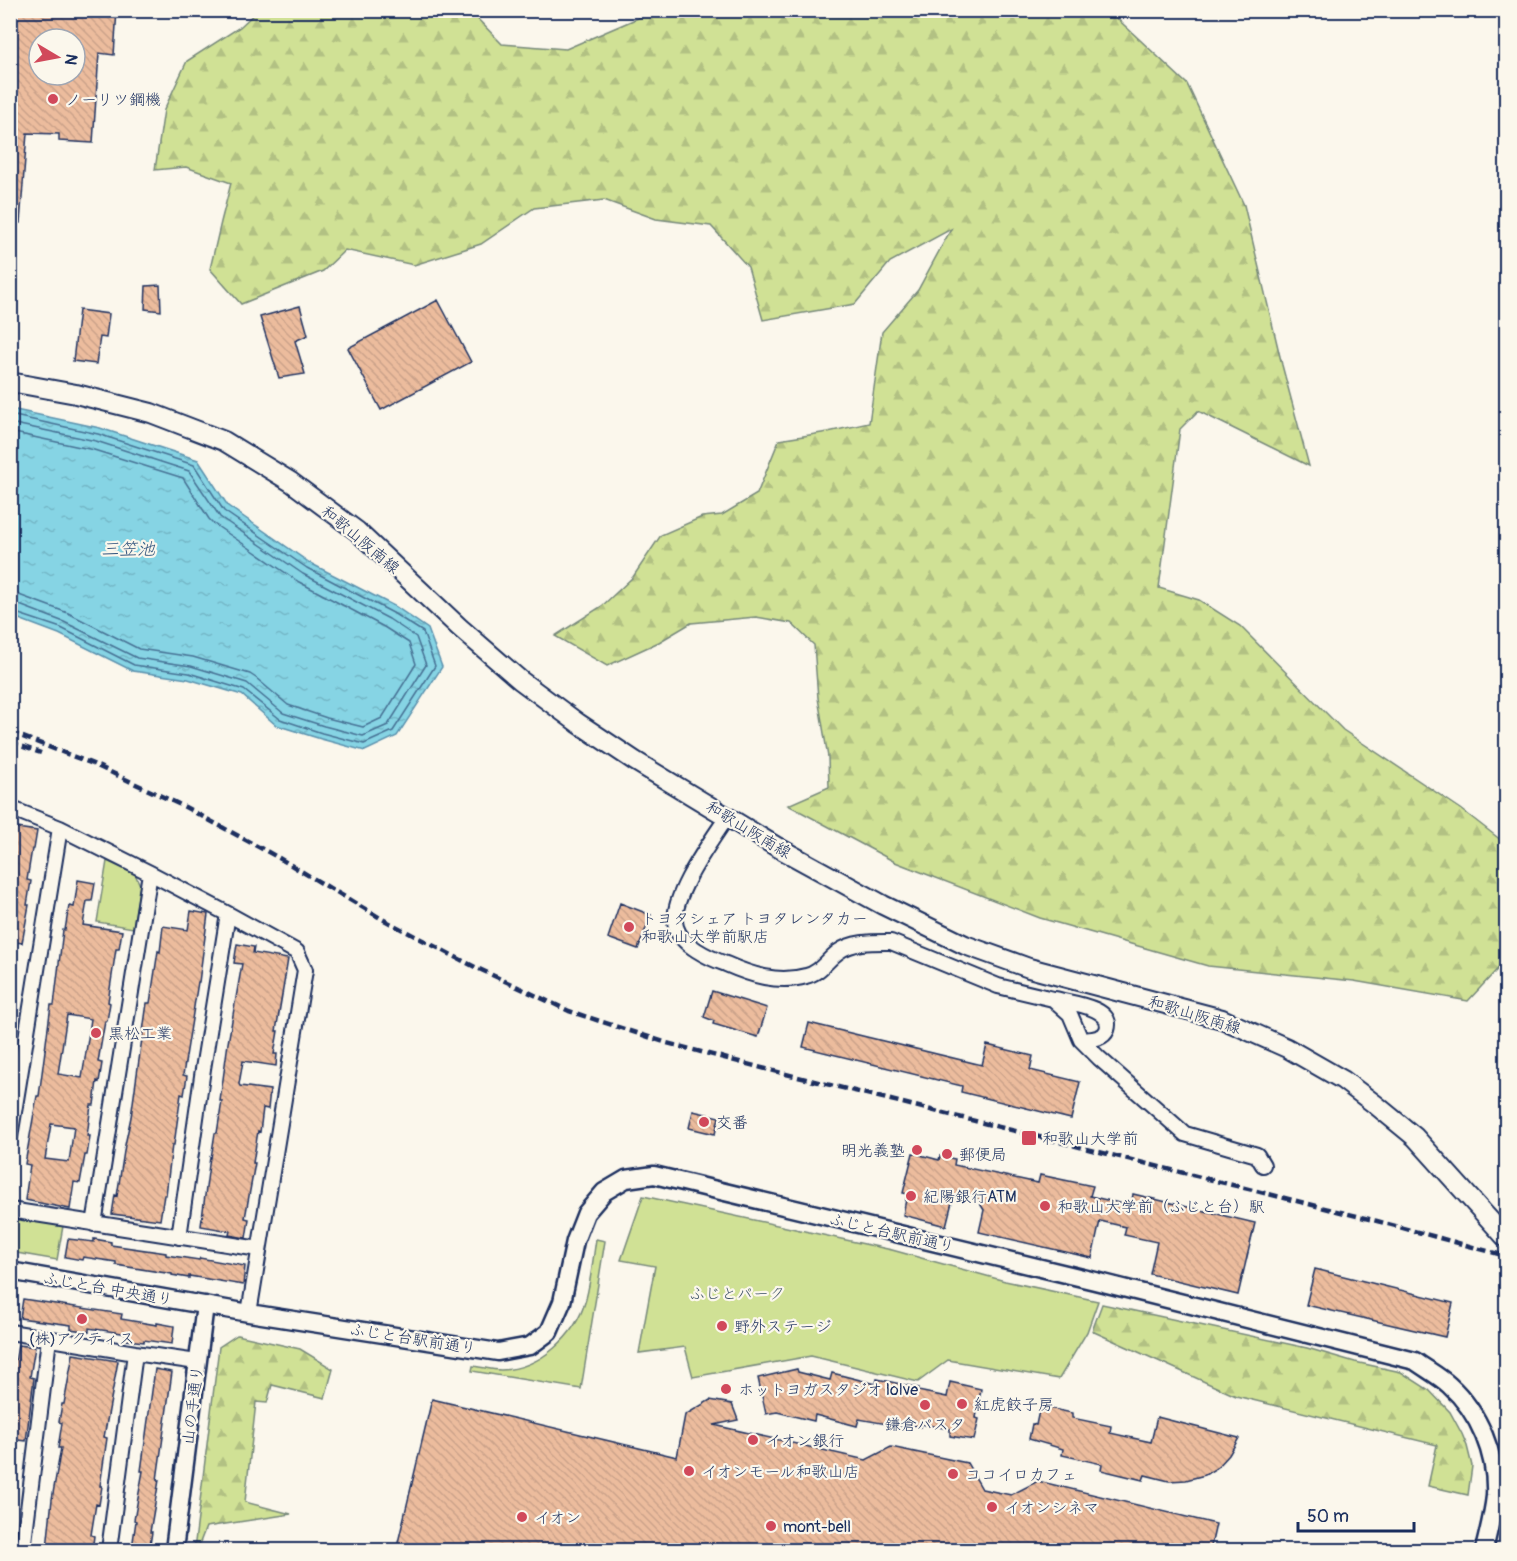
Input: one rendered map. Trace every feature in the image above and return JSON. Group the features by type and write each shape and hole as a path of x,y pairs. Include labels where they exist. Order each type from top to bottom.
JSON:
{"main road":[{"name":"和歌山阪南線","path":"10,382 76,394 151,413 224,441 291,482 357,531 459,627 520,680 578,723 727,817 884,905 965,945 1029,968 1222,1019 1287,1048 1343,1080 1415,1137 1503,1234"}],"street":[{"path":"10,808 60,828 228,914 297,952 306,970 249,1313 205,1305"},
{"path":"727,817 687,879 676,908 676,927 685,942 694,948 719,962 746,972 772,979 791,979 808,976 839,951 856,944 891,942 998,986 1095,1009 1106,1017 1108,1022 1104,1035 1081,1040"},
{"path":"10,1137 60,828"},
{"path":"94,1224 150,873"},
{"path":"179,1238 228,914"},
{"path":"1053,999 1070,1014 1081,1040 1185,1134 1257,1155 1263,1165"},
{"name":"ふじと台駅前通り","path":"249,1313 498,1352 531,1346 549,1332 562,1302 575,1241 586,1214 604,1192 626,1179 654,1175 1415,1361 1448,1384 1469,1407 1483,1432 1493,1466 1495,1493 1484,1551"},
{"path":"10,1210 259,1250"},
{"name":"ふじと台 中央通り","path":"10,1271 205,1305"},
{"name":"山の手通り","path":"174,1551 205,1305"},
{"path":"10,1332 197,1362"},
{"path":"23,1551 49,1339"},
{"path":"109,1551 135,1353"}],"green space":[{"path":"257,11 470,11 502,44 566,49 650,11 1109,11 1187,84 1244,205 1309,466 1198,411 1180,429 1159,588 1199,600 1240,626 1343,730 1461,809 1506,844 1505,961 1468,1001 1354,981 1208,966 1040,918 895,862 788,805 829,787 828,757 818,698 814,645 791,623 756,617 691,623 659,642 607,666 555,636 602,606 633,577 661,535 702,517 722,515 757,494 779,440 869,423 882,332 918,290 951,229 890,262 855,304 763,320 748,267 711,226 656,219 604,200 534,208 481,244 414,265 345,250 323,271 241,304 210,269 231,183 186,167 155,170 164,110 187,61 240,27"},
{"path":"107,861 135,874 140,885 133,928 97,922"},
{"name":"ふじとパーク","path":"643,1196 892,1250 1005,1281 1098,1301 1087,1332 1059,1379 948,1360 918,1382 811,1356 693,1377 685,1347 639,1353 655,1266 621,1260"},
{"path":"10,1217 63,1226 57,1260 11,1252"},
{"path":"596,1239 605,1241 581,1389 472,1371 473,1366 501,1370 529,1364 554,1348 565,1337 574,1326 586,1299"},
{"path":"1102,1304 1307,1348 1401,1372 1429,1390 1450,1412 1462,1434 1472,1466 1468,1495 1428,1486 1437,1445 1236,1396 1092,1331"},
{"path":"237,1335 300,1349 333,1369 325,1398 272,1385 267,1403 256,1402 245,1502 291,1514 206,1527 197,1550 194,1550 219,1347"}],"water":[{"name":"三笠池","path":"11,409 100,428 198,460 228,506 310,563 396,607 428,629 442,667 397,736 365,751 321,739 276,725 242,695 188,679 133,671 59,634 11,616"}],"building":[{"name":"ノーリツ鋼機","path":"10,10 117,10 114,55 99,53 93,143 59,141 59,134 27,133 20,223 10,223"},
{"path":"160,285 161,311 145,309 146,286"},
{"path":"438,300 471,362 381,410 348,348"},
{"path":"300,306 308,335 295,341 305,374 279,378 260,317"},
{"path":"79,310 109,314 106,338 100,337 96,364 73,361"},
{"path":"10,827 37,831 27,880 31,881 22,943 10,941"},
{"path":"78,880 95,883 92,901 87,901 83,925 122,931 119,949 116,949 108,1002 110,1003 98,1062 102,1063 99,1082 97,1081 94,1105 91,1105 87,1155 85,1155 80,1183 74,1182 70,1209 25,1200 30,1165 25,1164 37,1096 39,1096 51,1005 54,1005 63,930 65,930 69,906 74,907","holes":["67,1015 91,1019 82,1078 58,1074","51,1124 74,1127 69,1162 45,1159"]},
{"name":"トヨタシェア トヨタレンタカー 和歌山大学前駅店","path":"620,903 651,915 638,949 608,938"},
{"path":"191,911 208,914 183,1075 187,1076 184,1095 181,1094 166,1195 164,1195 160,1220 112,1214 131,1117 147,1003 150,1003 163,926 188,930"},
{"path":"237,944 254,947 253,953 288,959 276,1031 278,1031 274,1054 277,1054 276,1066 243,1061 239,1084 270,1090 268,1109 263,1108 260,1132 258,1131 245,1218 249,1219 246,1238 229,1235 230,1231 201,1226 242,964 234,963"},
{"path":"712,991 767,1008 758,1037 713,1024 714,1021 704,1017"},
{"path":"809,1023 982,1065 987,1045 1033,1056 1030,1070 1080,1082 1071,1119 961,1092 962,1086 803,1047"},
{"name":"交番","path":"693,1111 719,1117 715,1134 689,1128"},
{"path":"913,1153 939,1160 940,1156 955,1159 954,1165 1038,1183 1040,1175 1093,1186 1090,1196 1131,1206 1133,1194 1255,1223 1238,1295 1150,1274 1157,1242 1124,1235 1126,1227 1100,1221 1092,1258 979,1232 984,1210 976,1197 964,1194 952,1202 946,1226 903,1215 907,1194 903,1193"},
{"path":"68,1239 94,1242 94,1239 111,1242 111,1245 166,1253 166,1255 245,1266 243,1285 116,1265 116,1262 65,1257"},
{"path":"1315,1269 1453,1303 1445,1337 1306,1305"},
{"path":"23,1299 122,1314 121,1319 174,1326 172,1344 127,1340 128,1334 89,1328 89,1332 71,1329 71,1325 20,1318"},
{"path":"18,1345 35,1347 30,1377 34,1378 26,1441 10,1439 10,1374 13,1375"},
{"path":"73,1354 118,1361 104,1437 107,1438 100,1486 102,1486 99,1505 96,1504 91,1535 94,1536 92,1551 47,1549 52,1499 61,1448 58,1448 62,1423 59,1422"},
{"path":"155,1369 172,1372 157,1480 159,1480 150,1532 152,1532 149,1551 147,1551 132,1548"},
{"path":"797,1369 798,1372 830,1380 832,1373 876,1384 877,1379 947,1397 950,1382 981,1389 976,1418 979,1419 974,1440 950,1436 950,1429 921,1424 920,1427 911,1424 910,1428 859,1419 857,1426 815,1415 814,1421 777,1412 766,1414 758,1378"},
{"name":"イオンモール和歌山店","path":"432,1399 677,1457 685,1415 710,1400 732,1404 738,1420 714,1425 866,1460 891,1447 967,1463 982,1489 1011,1495 1038,1481 1216,1524 1210,1551 396,1551"},
{"path":"1040,1406 1072,1413 1072,1418 1111,1426 1110,1433 1151,1442 1157,1417 1239,1438 1229,1455 1218,1467 1205,1475 1186,1480 1169,1481 1145,1475 1143,1480 1101,1470 1102,1464 1062,1455 1063,1449 1029,1439 1032,1424 1036,1425"}],"railway":[{"path":"10,732 93,764 185,807 279,858 382,919 475,967 569,1011 667,1043 766,1069 1377,1221 1506,1256"},
{"path":"10,742 41,753"}],"place":[{"name":"ノーリツ鋼機","path":"53,99"},
{"name":"トヨタシェア トヨタレンタカー 和歌山大学前駅店","path":"629,927"},
{"name":"黒松工業","path":"96,1033"},
{"name":"交番","path":"704,1122"},
{"name":"和歌山大学前","path":"1029,1138"},
{"name":"明光義塾","path":"917,1150"},
{"name":"郵便局","path":"947,1154"},
{"name":"紀陽銀行ATM","path":"911,1196"},
{"name":"和歌山大学前（ふじと台）駅","path":"1045,1206"},
{"name":"(株)アクティス","path":"82,1319"},
{"name":"野外ステージ","path":"722,1326"},
{"name":"ホットヨガスタジオ loIve","path":"726,1389"},
{"name":"紅虎餃子房","path":"962,1404"},
{"name":"鎌倉パスタ","path":"925,1405"},
{"name":"イオン銀行","path":"753,1440"},
{"name":"イオンモール和歌山店","path":"689,1471"},
{"name":"ココイロカフェ","path":"953,1474"},
{"name":"イオンシネマ","path":"992,1507"},
{"name":"イオン","path":"522,1517"},
{"name":"mont-bell","path":"771,1526"}]}
